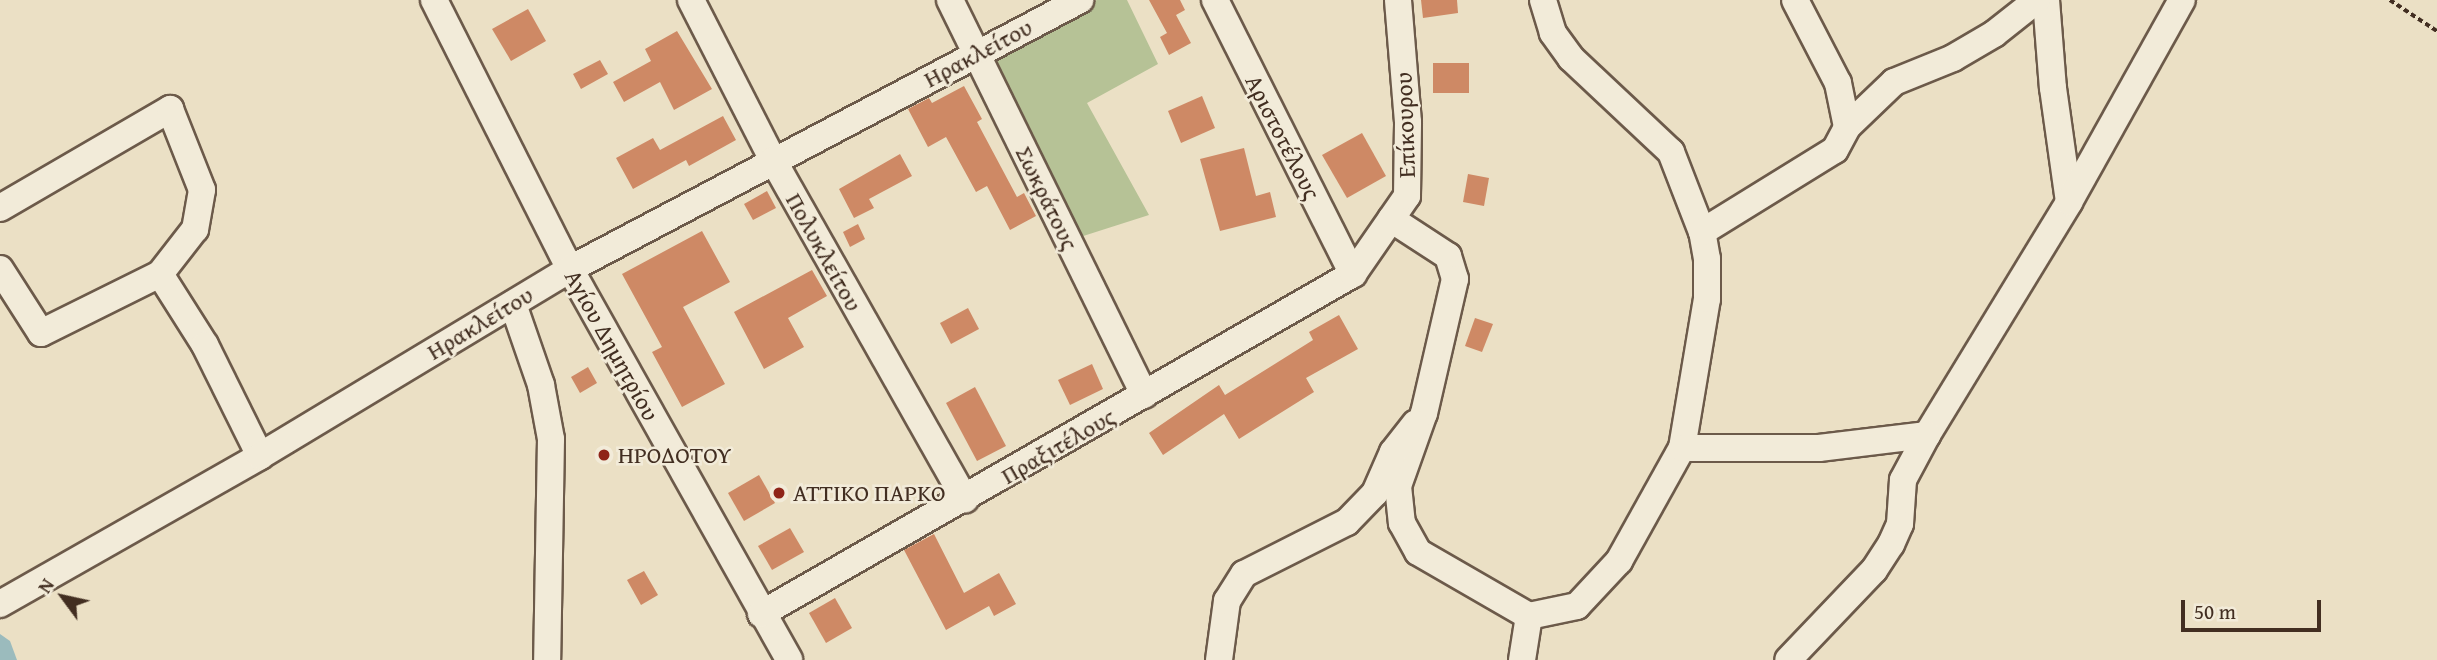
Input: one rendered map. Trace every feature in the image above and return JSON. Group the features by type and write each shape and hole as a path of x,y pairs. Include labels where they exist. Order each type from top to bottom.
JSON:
{"street":[{"name":"Αγίου Δημητρίου","path":"419,0 443,11 569,269 789,660"},
{"name":"Πολυκλείτου","path":"691,0 773,160 965,500"},
{"name":"Σωκράτους","path":"950,0 1144,395"},
{"name":"Ηρακλείτου","path":"0,604 260,457 569,269 1080,0"},
{"name":"Αριστοτέλους","path":"1214,0 1353,274"},
{"name":"Επίκουρου","path":"1353,274 1407,197 1408,122 1398,0"},
{"path":"1391,219 1448,256 1455,279 1424,413 1398,486 1402,523 1418,552 1529,616 1577,606 1619,561 1682,448 1707,299 1702,232 1671,152 1571,58 1553,33 1543,0"},
{"path":"1795,0 1838,83 1847,127"},
{"path":"1702,232 1835,150 1847,127 1894,82 1954,58 1994,34 2037,0"},
{"path":"2046,0 2053,88 2069,202"},
{"path":"1788,660 1874,570 1891,544 1900,524 1903,480 1927,435 2069,202 2182,0"},
{"path":"0,208 170,109 202,190 195,229 160,274 41,333 0,268"},
{"path":"160,274 205,345 260,457"},
{"name":"Πραξιτέλους","path":"761,614 965,500 1353,274"},
{"path":"513,304 541,385 551,439 547,660"},
{"path":"1219,660 1227,601 1244,574 1347,522 1375,494 1393,452 1424,413"},
{"path":"1682,448 1819,448 1927,435"},
{"path":"1522,660 1529,616"}],"path":[{"path":"2390,0 2437,31"}],"green space":[{"path":"1097,0 1127,0 1158,64 1087,103 1149,215 1077,238 983,46 1057,23"}],"water":[{"path":"0,634 10,641 17,660 0,660"}],"building":[{"path":"1149,0 1180,0 1185,10 1176,15 1191,43 1169,55 1160,37 1167,33"},
{"path":"1421,0 1457,0 1458,13 1423,18"},
{"path":"528,9 546,41 511,61 492,29"},
{"path":"677,31 712,89 674,110 660,82 624,102 613,82 651,61 645,49"},
{"path":"600,60 608,74 581,89 573,74"},
{"path":"1433,63 1469,63 1469,93 1433,93"},
{"path":"964,86 982,119 977,122 1017,197 1024,193 1036,216 1010,230 987,186 976,192 946,137 928,147 908,109 929,98 932,103"},
{"path":"1202,96 1215,128 1181,143 1168,111"},
{"path":"723,116 736,140 689,166 686,160 633,189 616,158 653,138 660,150"},
{"path":"1362,133 1386,176 1347,198 1322,155"},
{"path":"1244,148 1256,196 1270,192 1276,217 1220,231 1200,159"},
{"path":"900,154 912,176 869,199 874,208 854,218 839,189"},
{"path":"1468,174 1489,178 1484,206 1463,202"},
{"path":"767,191 776,208 753,220 744,204"},
{"path":"858,224 865,239 850,247 843,232"},
{"path":"702,231 730,282 683,307 725,384 682,407 652,352 662,347 622,274"},
{"path":"812,270 827,296 788,318 804,347 764,369 734,312"},
{"path":"968,308 979,329 951,344 940,323"},
{"path":"1339,315 1358,349 1306,378 1314,392 1239,439 1224,414 1163,455 1149,433 1219,385 1225,395 1313,340 1309,332"},
{"path":"1475,318 1493,324 1482,352 1465,346"},
{"path":"1092,364 1103,389 1070,405 1058,380"},
{"path":"588,367 597,383 580,393 571,377"},
{"path":"975,387 1006,446 977,461 946,403"},
{"path":"759,475 775,503 744,521 728,493"},
{"path":"790,528 804,552 772,570 758,546"},
{"path":"934,534 964,593 999,573 1016,604 994,616 989,606 946,630 904,550"},
{"path":"644,571 658,595 641,605 627,580"},
{"path":"835,598 852,628 826,643 809,613"}],"place":[{"name":"ΗΡΟΔΟΤΟΥ","path":"604,455"},
{"name":"ΑΤΤΙΚΟ ΠΑΡΚΟ","path":"779,493"}]}
